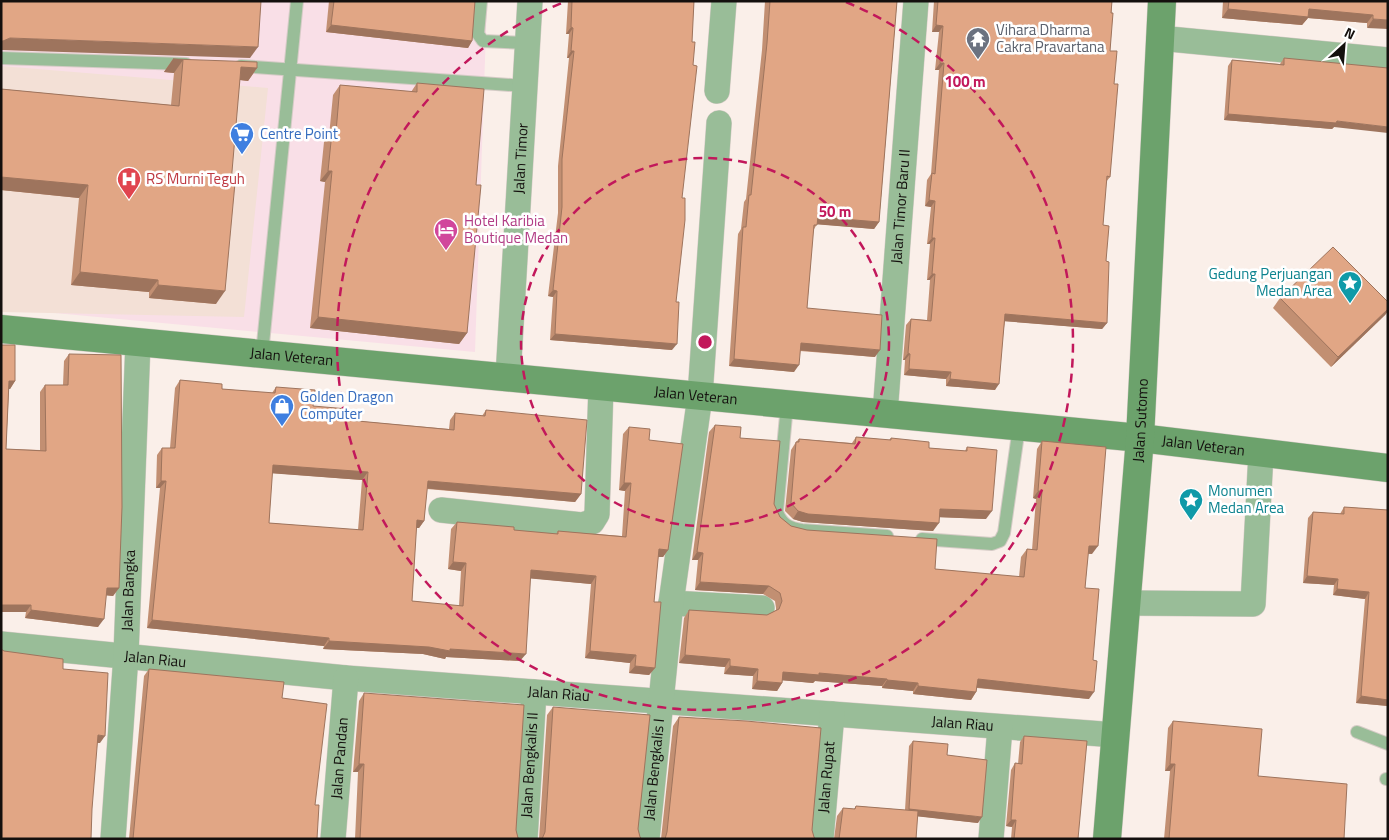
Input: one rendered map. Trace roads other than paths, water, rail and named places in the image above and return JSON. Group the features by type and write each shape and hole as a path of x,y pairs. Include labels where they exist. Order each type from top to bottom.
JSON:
{"street":[{"name":"Jalan Timor","path":"508,376 530,1"},
{"path":"717,91 724,1"},
{"name":"Jalan Timor Baru II","path":"885,414 916,1"},
{"name":"Jalan Sutomo","path":"1107,839 1140,438 1162,1"},
{"path":"1160,38 1388,60"},
{"name":"Jalan Bengkalis I","path":"647,839 671,603 700,396 719,123"},
{"name":"Jalan Veteran","path":"1,329 508,376 1140,438 1388,468"},
{"name":"Jalan Bangka","path":"113,839 126,656 138,342"},
{"path":"441,510 582,525 592,522 596,514 601,386"},
{"path":"1126,603 1253,604 1261,453"},
{"path":"671,603 762,608"},
{"name":"Jalan Riau","path":"1,644 346,678 1116,735"},
{"name":"Jalan Pandan","path":"333,839 346,678"},
{"name":"Jalan Bengkalis II","path":"525,839 534,692"},
{"name":"Jalan Rupat","path":"821,839 832,714"},
{"path":"991,839 1000,727"}],"lane":[{"path":"262,354 292,68 297,1"},
{"path":"482,1 478,34 483,41 527,43"},
{"path":"1,58 195,65"},
{"path":"224,66 292,68 525,86"},
{"path":"788,404 777,512 781,521 790,528 802,530 992,544 1000,541 1004,533 1019,427"},
{"path":"1356,732 1388,744"}],"place":[{"name":"Vihara Dharma Cakra Pravartana","path":"978,60"},
{"name":"Centre Point","path":"242,155"},
{"name":"RS Murni Teguh","path":"129,200"},
{"name":"Hotel Karibia Boutique Medan","path":"446,251"},
{"name":"Gedung Perjuangan Medan Area","path":"1350,304"},
{"name":"Golden Dragon Computer","path":"282,427"},
{"name":"Monumen Medan Area","path":"1191,521"}]}
